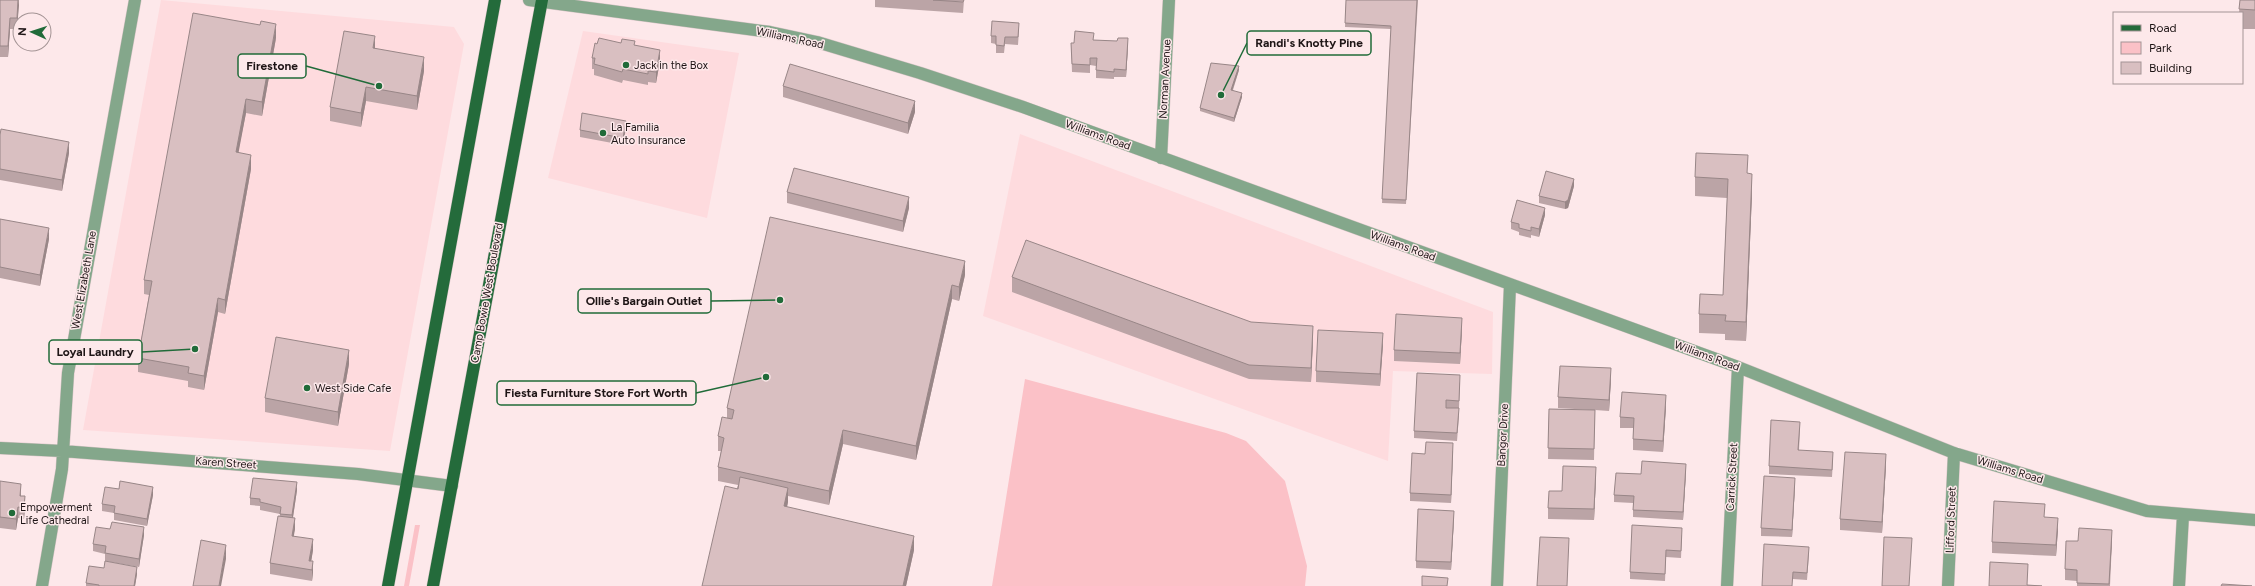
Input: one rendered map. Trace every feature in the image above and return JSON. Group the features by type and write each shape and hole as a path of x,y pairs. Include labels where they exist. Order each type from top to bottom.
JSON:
{"main road":[{"path":"388,586 495,0"},
{"name":"Camp Bowie West Boulevard","path":"433,586 542,1"}],"street":[{"name":"West Elizabeth Lane","path":"42,586 62,469 68,372 135,0"},
{"name":"Williams Road","path":"529,0 770,32 817,42 1004,101 1738,367 1954,454 2147,511 2255,520"},
{"name":"Norman Avenue","path":"1160,158 1169,0"},
{"name":"Bangor Drive","path":"1497,586 1510,285"},
{"name":"Carrick Street","path":"1727,586 1738,367"},
{"name":"Karen Street","path":"0,448 62,450 408,479 452,486"},
{"name":"Lifford Street","path":"1948,586 1954,454"},
{"path":"2179,586 2183,515"}],"shaded area":[{"path":"161,0 454,27 464,44 390,451 83,430"},
{"path":"583,31 739,53 707,218 548,178"},
{"path":"1020,134 1493,312 1492,374 1393,371 1388,461 983,316"}],"green space":[{"path":"1025,379 1226,433 1246,441 1285,481 1307,566 1305,586 992,586"},
{"path":"415,525 420,525 409,586 404,586"}],"building":[{"path":"0,0 18,0 17,12 12,12 12,18 10,18 8,46 0,46"},
{"path":"933,0 964,0 963,2"},
{"path":"1346,0 1417,0 1406,200 1382,199 1391,26 1345,23"},
{"path":"2240,0 2255,0 2255,10 2239,9"},
{"path":"193,13 260,25 261,21 276,24 262,102 246,99 236,152 251,155 225,300 218,298 204,376 188,373 189,367 138,358 152,281 144,280"},
{"path":"992,21 1019,23 1018,37 1005,37 1004,46 996,45 996,36 991,36"},
{"path":"344,31 375,36 373,48 424,57 417,96 366,87 361,113 330,107"},
{"path":"1075,31 1094,33 1093,40 1117,41 1118,38 1128,38 1126,70 1114,69 1114,72 1096,70 1097,58 1090,58 1090,65 1072,64 1071,43 1074,43"},
{"path":"599,38 621,43 622,39 635,41 634,45 660,50 656,72 648,71 648,74 623,69 622,72 594,64 595,58 592,58 595,43 597,44"},
{"path":"1211,63 1239,66 1231,90 1242,93 1234,118 1200,108"},
{"path":"790,64 915,101 908,123 783,86"},
{"path":"582,113 626,121 623,138 580,130"},
{"path":"1,129 69,142 62,180 0,169"},
{"path":"1696,153 1748,155 1747,173 1752,174 1746,322 1725,321 1726,315 1699,314 1700,294 1723,295 1728,179 1695,177"},
{"path":"794,168 909,197 903,221 787,192"},
{"path":"1546,171 1574,179 1568,200 1565,202 1539,196"},
{"path":"1517,200 1545,208 1539,229 1531,227 1531,231 1519,228 1519,224 1511,222"},
{"path":"770,217 965,261 959,287 952,285 916,446 843,430 829,491 718,467 724,438 718,436 722,417 732,419 734,410 727,408"},
{"path":"0,219 49,228 40,275 0,267"},
{"path":"1026,240 1251,322 1313,326 1311,368 1249,365 1012,277"},
{"path":"1396,314 1462,318 1460,353 1394,350"},
{"path":"1318,330 1383,333 1380,374 1316,371"},
{"name":"West Side Cafe","path":"276,337 349,350 338,412 265,398"},
{"path":"1560,366 1611,368 1609,400 1558,397"},
{"path":"1417,373 1460,375 1459,401 1446,400 1446,408 1459,408 1457,433 1414,431"},
{"path":"1622,392 1666,395 1663,441 1633,439 1634,418 1620,417"},
{"path":"1549,409 1595,410 1594,449 1548,448"},
{"path":"1771,420 1800,422 1798,450 1833,452 1832,470 1769,466"},
{"path":"1426,442 1453,443 1451,495 1410,493 1412,453 1425,454"},
{"path":"1845,452 1886,454 1882,522 1840,519"},
{"path":"1642,461 1686,464 1683,512 1633,510 1634,496 1614,495 1616,473 1641,474"},
{"path":"1563,466 1596,467 1594,509 1548,508 1549,491 1562,491"},
{"path":"1764,476 1795,478 1792,530 1761,528"},
{"path":"740,477 788,488 784,506 914,536 903,586 702,586 725,486 738,489"},
{"path":"253,478 297,482 292,515 280,514 281,507 260,502 260,499 250,498"},
{"name":"Empowerment Life Cathedral","path":"0,481 21,484 20,496 25,496 24,508 18,507 16,519 0,517"},
{"path":"120,481 153,487 147,519 114,513 115,506 102,504 105,487 119,489"},
{"path":"1994,501 2045,504 2044,517 2058,518 2056,545 1992,542"},
{"path":"1418,509 1454,511 1451,562 1416,561"},
{"path":"278,516 295,518 292,536 313,539 309,561 313,561 312,570 270,563"},
{"path":"112,522 144,527 139,559 105,553 106,546 93,544 96,527 110,529"},
{"path":"1632,525 1682,528 1681,551 1666,550 1665,574 1630,572"},
{"path":"2079,528 2112,530 2109,584 2077,583 2077,570 2065,569 2066,541 2078,541"},
{"path":"1540,537 1569,538 1567,586 1537,586"},
{"path":"1884,537 1912,538 1909,586 1882,586"},
{"path":"201,540 226,545 219,586 193,586"},
{"path":"1764,544 1809,547 1807,573 1793,572 1792,586 1762,586"},
{"path":"105,561 137,567 134,586 99,586 86,583 89,566 104,568"},
{"path":"1990,562 2028,564 2027,585 2042,586 1989,586"},
{"path":"1422,576 1448,578 1447,586 1422,586"},
{"path":"2222,584 2252,586 2221,586"}],"place":[{"name":"Jack in the Box","path":"626,65"},
{"name":"Firestone","path":"379,86"},
{"name":"Randi's Knotty Pine","path":"1221,95"},
{"name":"La Familia Auto Insurance","path":"603,133"},
{"name":"Ollie's Bargain Outlet","path":"780,300"},
{"name":"Loyal Laundry","path":"195,349"},
{"name":"Fiesta Furniture Store Fort Worth","path":"766,377"},
{"name":"West Side Cafe","path":"307,388"},
{"name":"Empowerment Life Cathedral","path":"12,513"}]}
